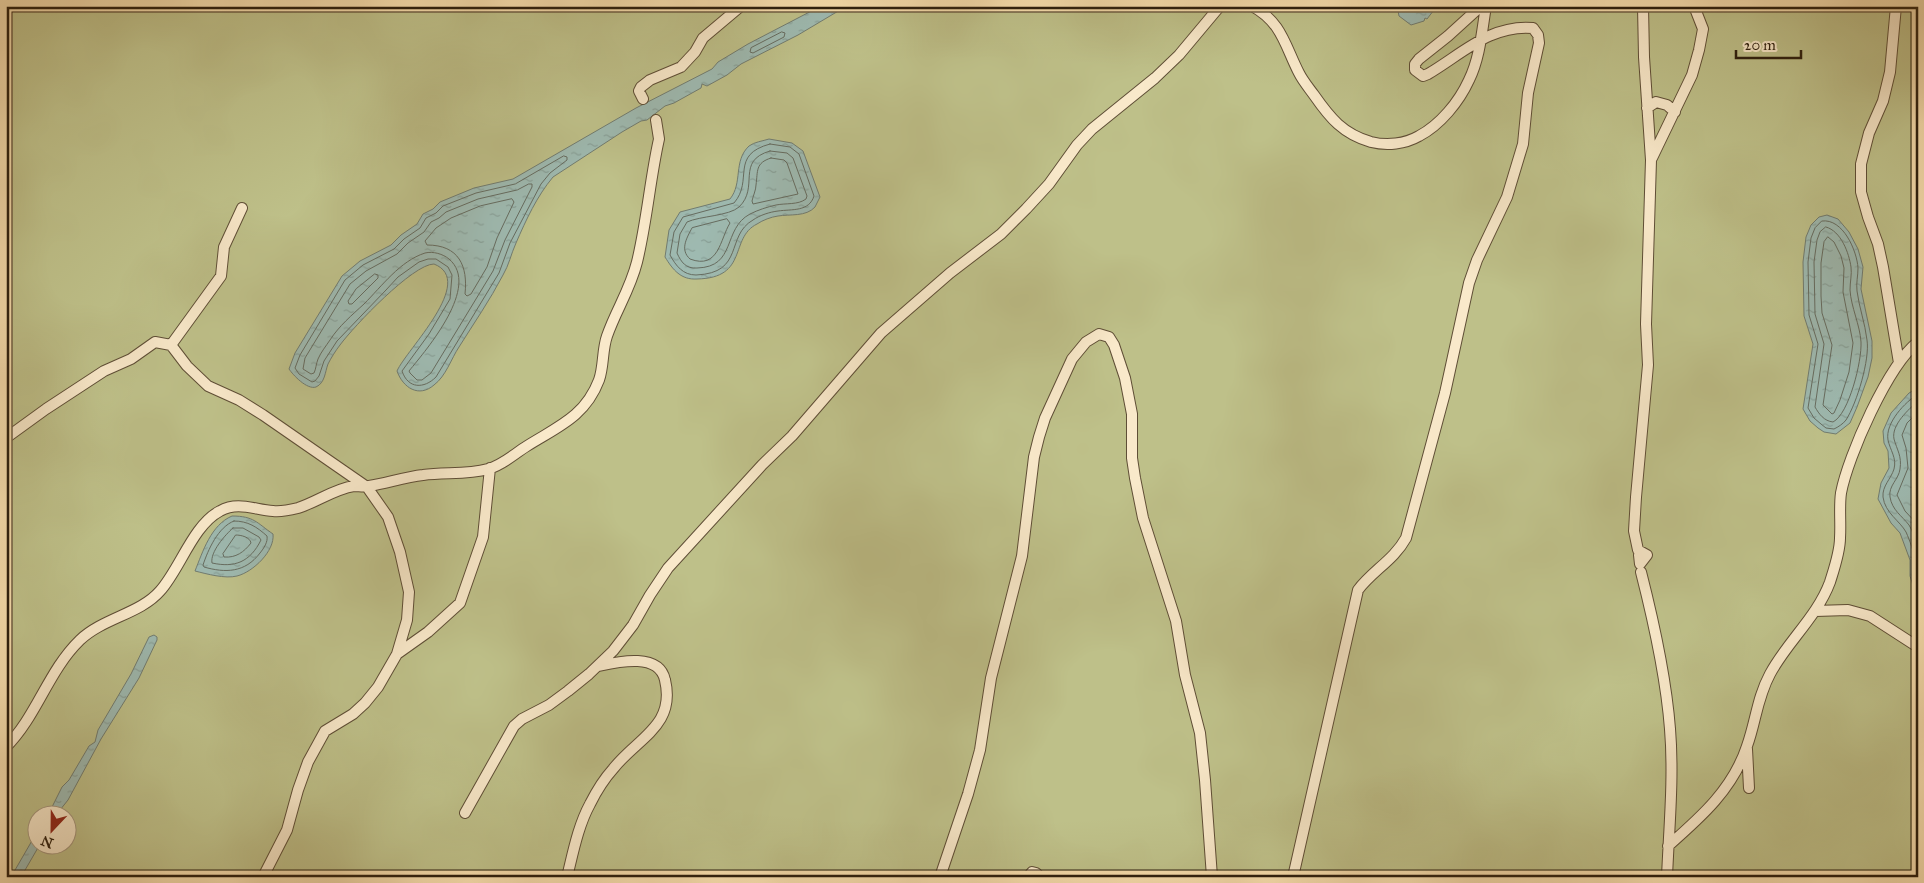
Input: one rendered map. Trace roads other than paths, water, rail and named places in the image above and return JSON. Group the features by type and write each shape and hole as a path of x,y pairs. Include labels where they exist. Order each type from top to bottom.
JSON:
{"lane":[{"path":"642,98 639,91 646,82 681,67 695,52 703,38 741,6"},
{"path":"465,814 514,726 522,719 549,705 598,666 613,651 629,630 668,568 762,465 792,436 881,333 943,279 1001,234 1049,184 1087,134 1179,56 1220,6"},
{"path":"1252,6 1267,15 1282,33 1300,74 1331,119 1348,133 1380,144 1400,143 1418,138 1433,128 1447,114 1469,80 1480,42 1486,6"},
{"path":"1292,877 1358,590 1363,583 1391,558 1406,538 1445,393 1469,283 1477,260 1507,196 1523,144 1528,93 1540,43 1538,35 1533,28 1513,28 1496,32 1428,74 1423,76 1415,70 1415,64 1419,59 1481,6"},
{"path":"1639,555 1640,564 1647,555 1638,550 1634,531 1648,365 1646,324 1651,160 1643,6"},
{"path":"1651,160 1692,75 1703,30 1694,6"},
{"path":"1896,6 1890,72 1883,101 1869,133 1861,164 1861,192 1881,259 1899,363"},
{"path":"1647,108 1656,102 1667,105 1675,112"},
{"path":"6,747 30,717 62,660 79,641 96,627 150,601 160,592 201,528 219,511 235,506 275,512 285,511 301,507 354,486 367,487 422,475 464,473 490,468 500,464 565,424 579,412 591,397 598,381 606,337 628,293 637,262 660,139 656,120"},
{"path":"171,345 221,276 224,247 242,208"},
{"path":"940,877 968,794 980,750 991,678 1022,556 1030,487 1039,437 1072,359 1086,342 1098,334 1109,337 1114,345 1125,378 1132,414 1133,464 1143,518 1176,621 1184,675 1200,733 1212,877"},
{"path":"6,438 104,371 132,359 155,342 171,345 187,366 208,386 239,400 263,414 367,487 388,517 400,552 409,592 408,620 397,654 378,687 365,703 353,714 325,732 308,762 287,830 263,877"},
{"path":"1668,846 1712,806 1728,784 1747,747 1760,694 1770,672 1815,611 1826,591 1840,540 1841,496 1844,480 1863,428 1904,354 1918,342"},
{"path":"397,654 428,632 460,602 483,537 490,468"},
{"path":"1641,572 1653,621 1670,729 1667,877"},
{"path":"1826,591 1832,603 1870,616 1918,647"},
{"path":"1815,611 1848,610"},
{"path":"566,877 580,828 590,804 613,768 654,729 666,709 668,699 664,675 657,666 644,662 621,662 598,666"},
{"path":"1747,747 1749,788"},
{"path":"1028,877 1032,872 1040,877"}],"water":[{"path":"821,6 842,6 840,10 798,35 741,64 727,75 707,86 702,84 701,88 665,106 647,120 641,121 622,132 553,177 532,208 498,284 445,372 434,385 423,391 417,391 403,382 397,371 444,300 448,285 445,273 434,264 412,274 384,297 358,324 338,347 319,385 312,387 305,384 289,369 295,353 342,276 360,261 391,245 417,224 423,214 433,209 440,202 474,188 513,179 636,108 712,69 718,62 748,44"},
{"path":"1397,6 1437,6 1427,19 1425,18 1424,21 1411,25 1399,16"},
{"path":"769,139 792,143 803,151 820,197 815,207 803,214 775,216 757,224 743,238 731,265 724,272 713,277 697,279 682,276 674,270 665,257 669,230 680,212 730,199 734,193 739,165 744,152 749,146"},
{"path":"1827,215 1838,219 1849,232 1858,249 1863,267 1861,289 1872,341 1872,358 1868,377 1857,407 1850,423 1836,434 1824,432 1818,428 1810,421 1803,409 1813,344 1804,316 1803,262 1806,237 1811,225 1819,217"},
{"path":"1918,388 1918,601 1910,576 1910,560 1900,533 1891,523 1878,499 1881,483 1889,468 1888,451 1884,443 1883,431 1891,413 1909,393"},
{"path":"232,516 250,519 259,523 273,534 273,541 267,554 250,570 237,576 222,577 195,571 213,532"},
{"path":"154,635 157,637 157,640 139,678 101,739 68,800 63,806 52,806 62,787 69,780 89,746 95,742 98,730 131,674 149,637"},
{"path":"28,848 28,856 33,856 21,877 11,877"}]}
